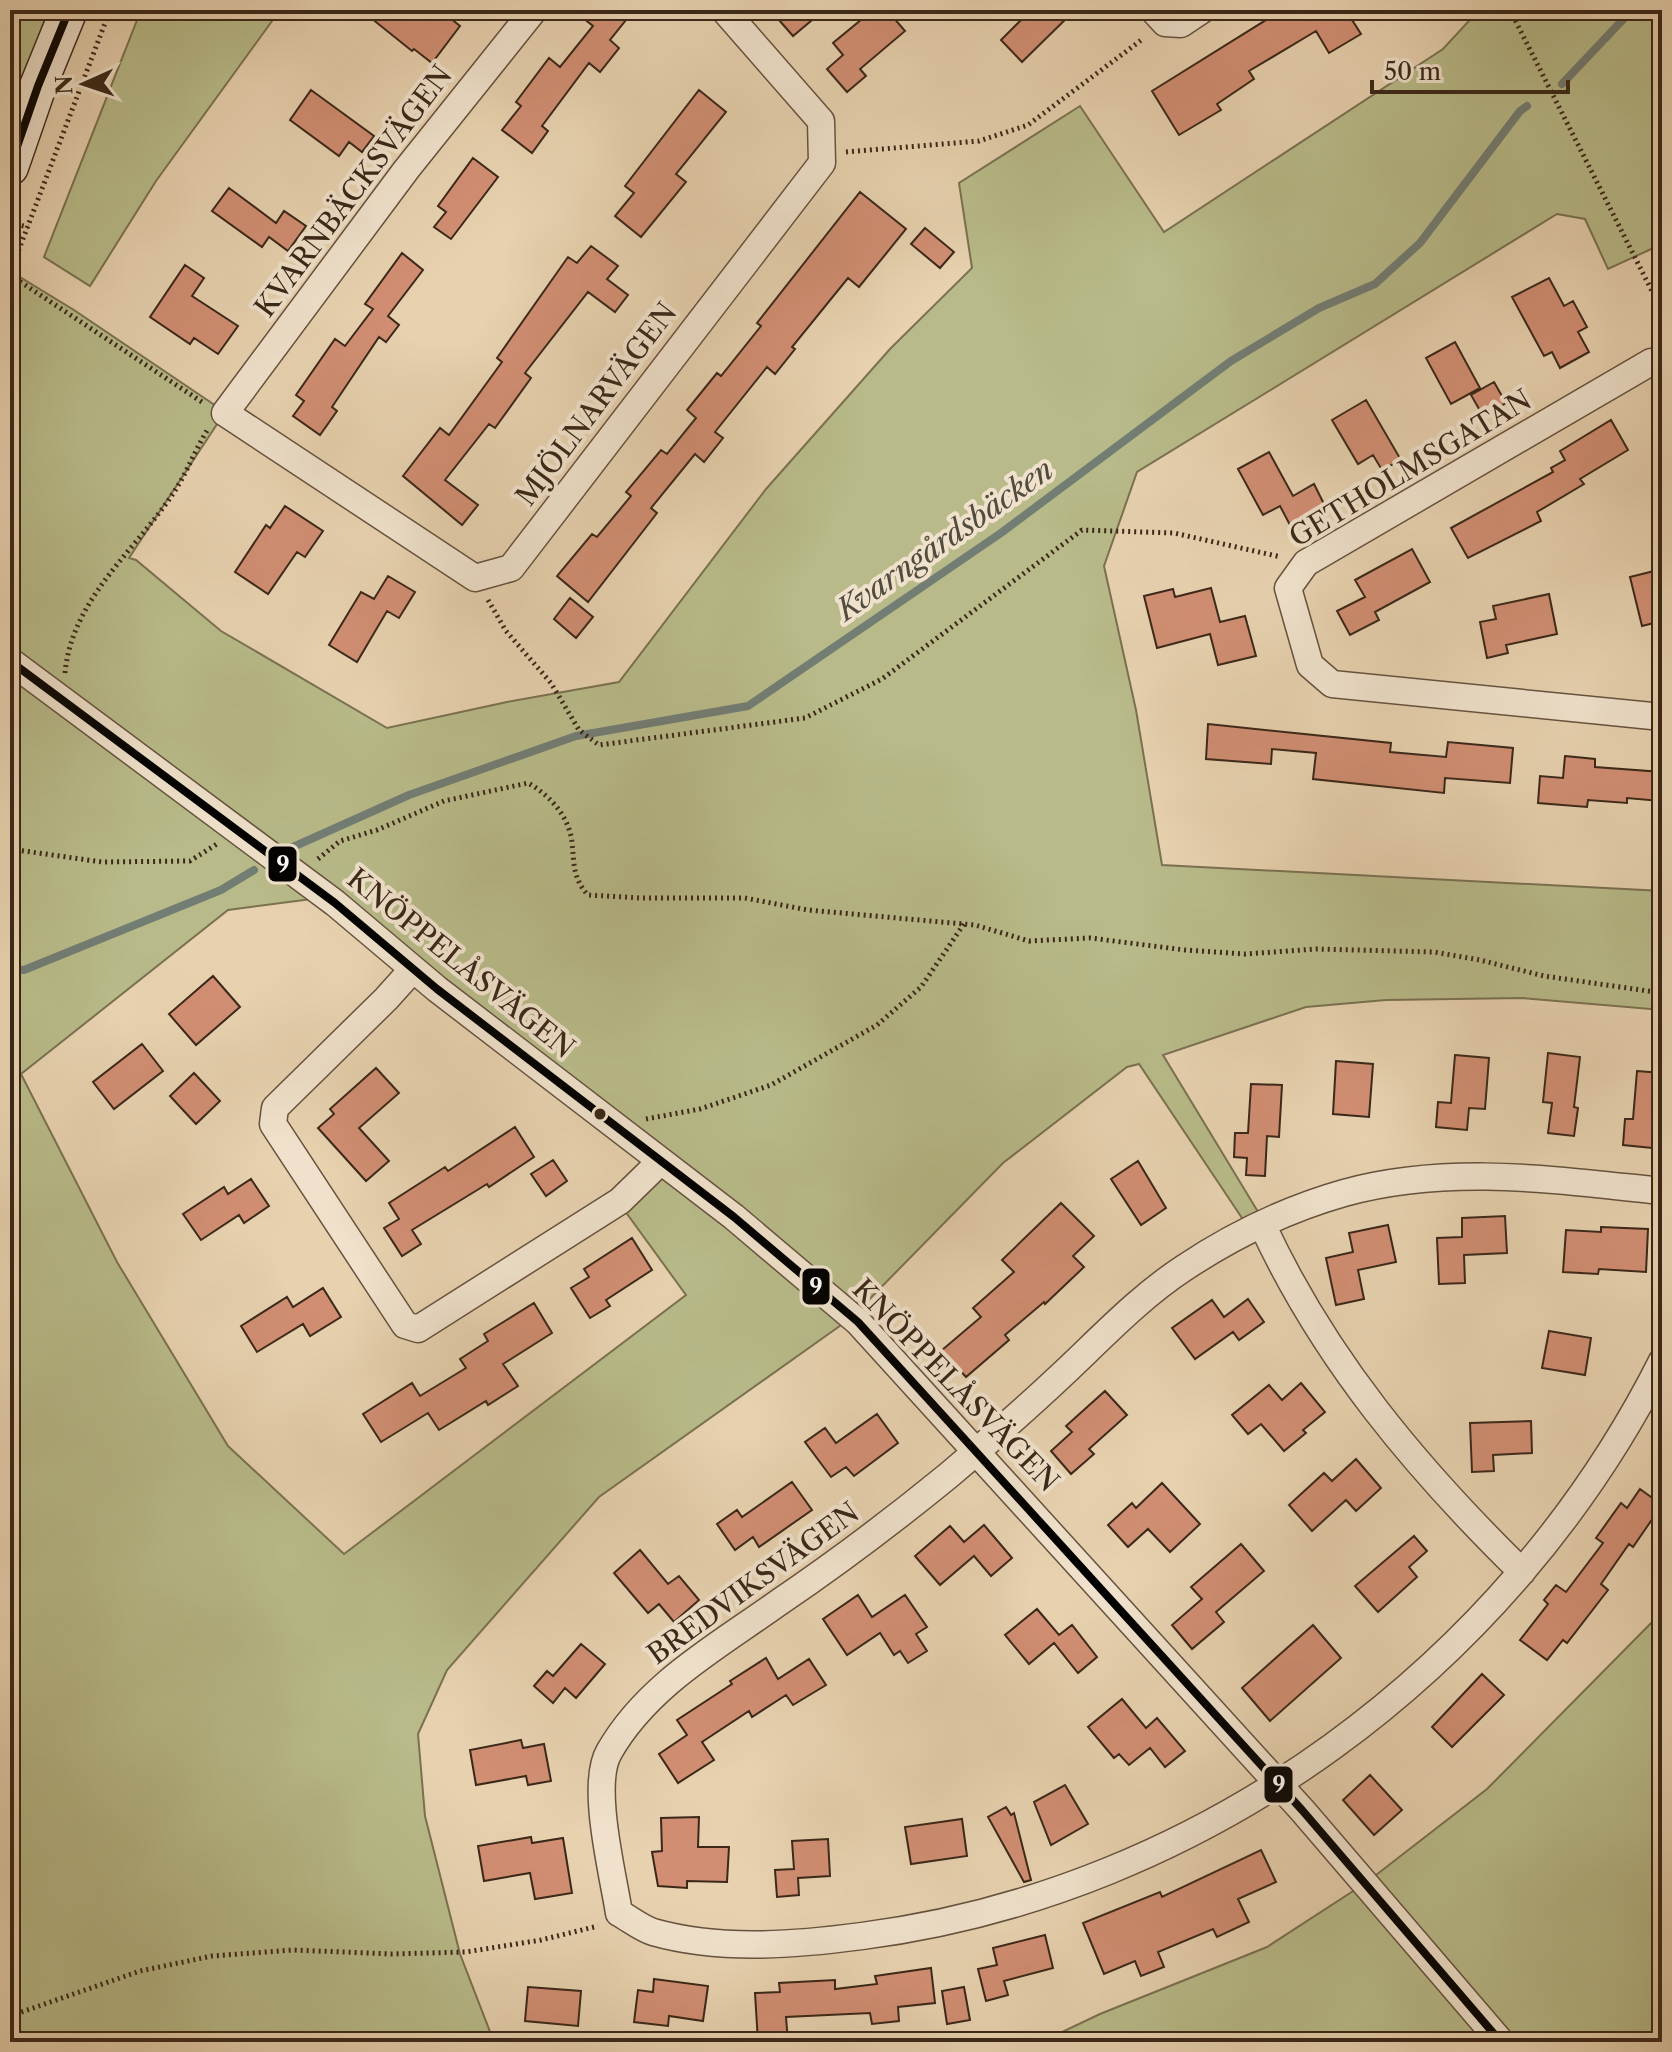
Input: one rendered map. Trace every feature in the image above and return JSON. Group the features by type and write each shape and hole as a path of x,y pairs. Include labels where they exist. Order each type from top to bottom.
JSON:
{"street":[{"path":"11,162 69,10"},
{"name":"KVARNBÄCKSVÄGEN","path":"216,411 534,10"},
{"path":"724,10 821,121 822,163"},
{"path":"1159,16 1181,24 1202,10"},
{"name":"MJÖLNARVÄGEN","path":"475,578 511,568 822,163"},
{"name":"GETHOLMSGATAN","path":"1662,364 1651,362 1306,563 1288,588 1310,665 1332,684 1662,717"},
{"path":"216,411 475,578"},
{"name":"KNÖPPELÅSVÄGEN","path":"10,661 295,872 413,969 734,1217 858,1322 1278,1784 1410,1933 1501,2042"},
{"path":"413,969 275,1108 273,1124 405,1325 418,1329 620,1201 661,1161"},
{"name":"BREDVIKSVÄGEN","path":"619,1913 602,1804 601,1772 607,1754 648,1701 694,1662 904,1511 977,1451 1160,1285 1222,1244 1262,1224 1343,1193 1429,1177 1511,1175 1662,1191"},
{"path":"1262,1224 1318,1327 1364,1395 1438,1487 1522,1572"},
{"path":"619,1913 650,1931 738,1944 814,1943 891,1933 1007,1907 1103,1874 1192,1834 1278,1784 1325,1752 1390,1702 1468,1633 1522,1572 1588,1489 1618,1442 1662,1361"}],"path":[{"path":"65,680 74,638 85,613 110,571 176,488 216,411 10,274 110,10"},
{"path":"1510,10 1662,311"},
{"path":"822,163 835,153 979,141 1028,125 1159,16"},
{"path":"10,223 28,227"},
{"path":"475,578 506,631 551,683 579,730 599,745 805,718 882,679 1082,530 1174,533 1306,563"},
{"path":"295,872 313,863 340,841 377,830 444,801 528,783 544,792 565,820 572,840 573,865 580,886 588,895 745,898 808,910 964,923 1029,941 1090,938 1245,954 1316,949 1434,952 1544,976 1662,993"},
{"path":"10,849 102,862 190,861 238,831"},
{"path":"637,1121 700,1109 771,1085 877,1025 921,987 964,923"},
{"path":"10,2016 101,1982 190,1960 293,1950 413,1955 477,1951 581,1931 601,1925 619,1913"}],"green space":[{"path":"10,10 69,10 10,217"},
{"path":"141,10 280,10 156,181 90,286 44,257"},
{"path":"1479,10 1662,10 1662,244 1608,269 1585,219 1557,214 1137,472 1104,566 1136,710 1162,865 1662,891 1662,1010 1522,998 1386,1000 1306,1007 1163,1055 1263,1220 1248,1227 1139,1064 1127,1067 1003,1163 851,1318 599,1497 447,1670 418,1734 425,1816 460,1954 494,2042 10,2042 10,271 74,310 225,412 129,558 136,560 221,631 387,728 619,682 766,489 890,349 972,268 959,183 1080,106 1164,232 1443,49","holes":["327,897 663,1164 625,1211 686,1295 344,1554 228,1446 117,1262 21,1074 228,910"]},
{"path":"1662,1612 1662,2042 1041,2042 1100,2014 1267,1947 1367,1882 1487,1789"}],"building":[{"path":"361,10 418,10 431,20 440,10 460,26 432,63"},
{"path":"573,10 634,10 610,40 619,48 600,72 589,63 542,126 548,131 532,153 502,130 521,106 516,102 549,58 560,67 593,26"},
{"path":"790,10 824,10 793,36 779,20"},
{"path":"873,10 887,10 905,31 860,69 866,76 847,92 827,69 843,55 833,43"},
{"path":"1031,10 1075,10 1022,62 1001,40"},
{"path":"1282,10 1350,10 1347,12 1361,34 1329,53 1316,31 1249,71 1254,79 1217,104 1221,110 1179,135 1152,91"},
{"path":"311,90 374,136 362,152 349,142 339,156 290,120"},
{"path":"699,90 726,112 676,174 686,182 641,237 615,216 634,193 625,186"},
{"path":"473,158 498,177 451,239 434,227 446,212 438,206"},
{"path":"229,188 276,223 284,211 306,226 288,251 269,237 262,247 212,211"},
{"path":"860,192 906,229 859,287 848,278 792,347 795,349 775,374 767,367 715,432 723,438 704,462 695,454 651,508 657,513 588,602 557,576 592,534 597,537 631,496 626,492 661,450 667,454 696,418 687,410 717,373 721,376 761,326 757,323"},
{"path":"925,228 954,252 940,268 911,244"},
{"path":"591,246 618,266 607,279 628,295 615,312 588,292 525,373 531,378 495,428 489,424 445,480 478,505 462,525 403,476 440,428 449,435 502,362 497,358 568,257 577,263"},
{"path":"402,253 423,270 388,316 399,325 386,342 379,337 332,407 337,411 320,435 293,416 304,401 296,395 335,339 345,346 373,309 365,304"},
{"path":"185,265 204,278 192,296 238,326 218,354 194,338 190,344 150,317"},
{"path":"1549,278 1564,306 1573,301 1587,327 1578,332 1589,352 1560,368 1552,352 1544,356 1512,297"},
{"path":"1455,342 1480,388 1451,404 1426,358"},
{"path":"1494,382 1506,403 1483,416 1471,395"},
{"path":"1366,400 1401,460 1382,470 1373,455 1358,464 1332,420"},
{"path":"1611,420 1628,450 1580,479 1584,484 1537,512 1541,521 1468,558 1451,528 1553,472 1551,468 1565,460 1560,451"},
{"path":"1269,452 1293,496 1314,484 1326,508 1291,527 1280,506 1263,515 1238,469"},
{"path":"285,506 323,531 305,557 297,552 268,594 235,572 266,525 270,528"},
{"path":"1412,549 1430,582 1375,612 1379,620 1350,635 1337,611 1365,597 1355,580"},
{"path":"1662,569 1662,600 1658,601 1662,621 1642,626 1630,577"},
{"path":"388,576 415,592 399,618 387,611 357,662 329,645 361,592 374,599"},
{"path":"1211,588 1220,622 1245,616 1256,656 1218,665 1210,634 1157,648 1144,596 1173,589 1175,597"},
{"path":"1549,594 1557,634 1506,645 1508,653 1487,658 1480,622 1496,619 1493,606"},
{"path":"570,598 593,617 576,638 554,619"},
{"path":"1208,724 1391,743 1390,752 1446,757 1448,742 1513,748 1510,783 1445,778 1444,793 1313,779 1316,753 1272,749 1271,764 1206,759"},
{"path":"1565,756 1595,759 1595,767 1662,772 1660,801 1627,798 1627,803 1588,800 1587,807 1538,803 1540,776 1563,778"},
{"path":"213,976 240,1007 196,1045 169,1014"},
{"path":"142,1044 163,1071 114,1109 93,1082"},
{"path":"1548,1053 1580,1057 1574,1136 1548,1133 1552,1103 1543,1102"},
{"path":"1455,1055 1489,1058 1485,1109 1469,1108 1467,1130 1436,1127 1438,1102 1451,1103"},
{"path":"1336,1061 1373,1064 1369,1117 1333,1114"},
{"path":"376,1068 399,1093 359,1128 389,1161 366,1181 318,1128 334,1114 330,1109"},
{"path":"1637,1071 1662,1073 1662,1149 1623,1145 1625,1119 1633,1119"},
{"path":"194,1073 220,1101 196,1124 170,1096"},
{"path":"1251,1084 1282,1085 1279,1137 1267,1136 1265,1176 1246,1175 1247,1158 1234,1157 1235,1133 1248,1133"},
{"path":"515,1127 534,1157 489,1187 487,1184 412,1230 421,1244 402,1256 384,1228 399,1219 389,1203 445,1167 448,1171"},
{"path":"553,1160 567,1181 546,1196 531,1174"},
{"path":"1138,1161 1166,1208 1141,1225 1111,1179"},
{"path":"251,1179 269,1206 244,1223 239,1215 201,1240 183,1214 224,1187 228,1194"},
{"path":"1061,1203 1094,1236 1073,1256 1084,1267 1045,1304 1005,1335 1009,1340 966,1377 942,1350 981,1317 973,1308 1014,1272 1002,1260"},
{"path":"1505,1216 1507,1253 1464,1255 1465,1283 1439,1284 1437,1238 1462,1237 1462,1218"},
{"path":"1388,1225 1396,1262 1358,1270 1364,1299 1336,1305 1326,1258 1353,1252 1349,1233"},
{"path":"1601,1227 1648,1229 1646,1272 1599,1269 1598,1274 1563,1272 1566,1230 1601,1232"},
{"path":"632,1238 652,1270 606,1300 610,1306 590,1318 571,1288 589,1277 584,1269"},
{"path":"323,1288 341,1317 310,1336 303,1324 257,1352 241,1326 287,1297 293,1307"},
{"path":"1248,1299 1264,1322 1239,1340 1233,1332 1195,1359 1172,1328 1212,1300 1224,1317"},
{"path":"534,1303 552,1333 503,1364 518,1386 488,1405 486,1401 439,1430 428,1413 381,1442 363,1414 412,1383 420,1396 466,1368 460,1359 488,1341 484,1334"},
{"path":"1549,1331 1591,1338 1585,1375 1542,1368"},
{"path":"1301,1383 1325,1412 1284,1451 1261,1424 1248,1434 1232,1415 1269,1385 1282,1400"},
{"path":"1105,1391 1127,1415 1089,1449 1094,1454 1071,1474 1051,1451 1072,1432 1066,1426"},
{"path":"877,1414 898,1443 854,1476 846,1467 831,1477 805,1442 825,1428 836,1443"},
{"path":"1531,1421 1532,1453 1493,1455 1494,1471 1472,1472 1470,1423"},
{"path":"1356,1459 1381,1488 1356,1511 1346,1500 1312,1531 1289,1505 1324,1473 1332,1481"},
{"path":"792,1482 812,1510 759,1547 753,1537 735,1550 717,1524 737,1510 742,1517"},
{"path":"1162,1483 1200,1524 1170,1552 1148,1529 1128,1547 1108,1525 1132,1503 1136,1508"},
{"path":"1640,1489 1662,1505 1633,1547 1629,1544 1601,1584 1608,1590 1567,1643 1563,1640 1547,1660 1520,1640 1548,1604 1544,1600 1556,1585 1566,1592 1603,1543 1596,1538 1621,1503 1627,1508"},
{"path":"984,1525 1012,1558 991,1576 974,1556 940,1585 915,1556 950,1526 964,1542"},
{"path":"1414,1536 1427,1551 1409,1567 1417,1577 1378,1612 1355,1586"},
{"path":"1241,1544 1264,1571 1216,1612 1224,1622 1192,1649 1172,1625 1202,1599 1191,1587"},
{"path":"640,1550 668,1584 679,1576 699,1600 674,1622 659,1604 648,1613 614,1573"},
{"path":"858,1595 872,1617 905,1595 927,1627 916,1634 927,1651 908,1663 900,1651 894,1655 880,1633 847,1655 823,1619"},
{"path":"1037,1609 1059,1635 1072,1625 1097,1657 1078,1673 1054,1643 1029,1664 1005,1635"},
{"path":"1313,1625 1341,1658 1270,1721 1242,1688"},
{"path":"581,1644 605,1664 576,1698 565,1688 553,1703 534,1686 547,1671 553,1676"},
{"path":"766,1658 778,1679 809,1659 826,1685 793,1705 786,1695 752,1717 749,1711 702,1742 714,1760 678,1783 659,1754 687,1735 677,1720"},
{"path":"1482,1674 1504,1695 1452,1747 1432,1727"},
{"path":"1122,1699 1146,1728 1157,1718 1185,1751 1165,1767 1150,1748 1129,1765 1119,1754 1114,1758 1088,1727"},
{"path":"521,1740 523,1748 544,1744 551,1781 528,1785 526,1776 476,1785 470,1750"},
{"path":"1370,1775 1402,1810 1374,1835 1343,1800"},
{"path":"1065,1785 1088,1824 1051,1845 1034,1802"},
{"path":"1006,1807 1011,1815 1014,1813 1031,1880 1024,1882 988,1817"},
{"path":"699,1817 698,1847 729,1847 727,1882 687,1881 687,1888 658,1886 652,1852 662,1851 661,1818"},
{"path":"962,1819 967,1856 911,1864 905,1827"},
{"path":"531,1837 532,1843 563,1838 572,1893 535,1899 530,1873 484,1881 478,1846"},
{"path":"828,1839 830,1876 798,1878 799,1895 777,1897 775,1870 794,1869 792,1841"},
{"path":"1261,1850 1276,1882 1238,1899 1249,1922 1217,1937 1213,1929 1158,1952 1164,1967 1141,1976 1135,1961 1104,1974 1083,1923 1160,1892 1162,1897"},
{"path":"1045,1935 1053,1968 1004,1981 1008,1995 986,2001 978,1969 997,1965 993,1948"},
{"path":"931,1968 935,2003 898,2007 899,2021 872,2024 870,2013 786,2017 788,2042 758,2042 755,1993 780,1992 779,1983 835,1980 835,1989 877,1984 875,1976"},
{"path":"654,1979 708,1986 703,2021 669,2016 668,2026 634,2022 638,1990 653,1992"},
{"path":"528,1987 581,1991 578,2026 525,2021"},
{"path":"964,1987 970,2020 947,2024 942,1991"}],"waterway":[{"path":"1562,84 1632,10"},
{"name":"Kvarngårdsbäcken","path":"293,847 409,795 576,736 748,706 1001,533 1231,361 1319,308 1375,284 1420,243 1520,111 1527,106"},
{"name":"Kvarngårdsbäcken","path":"10,969 24,970 221,890 254,870"}],"transit line":[{"name":"9","path":"10,167 69,10"},
{"name":"9","path":"10,661 335,903 437,989 734,1217 858,1322 1302,1810 1501,2042"}]}
